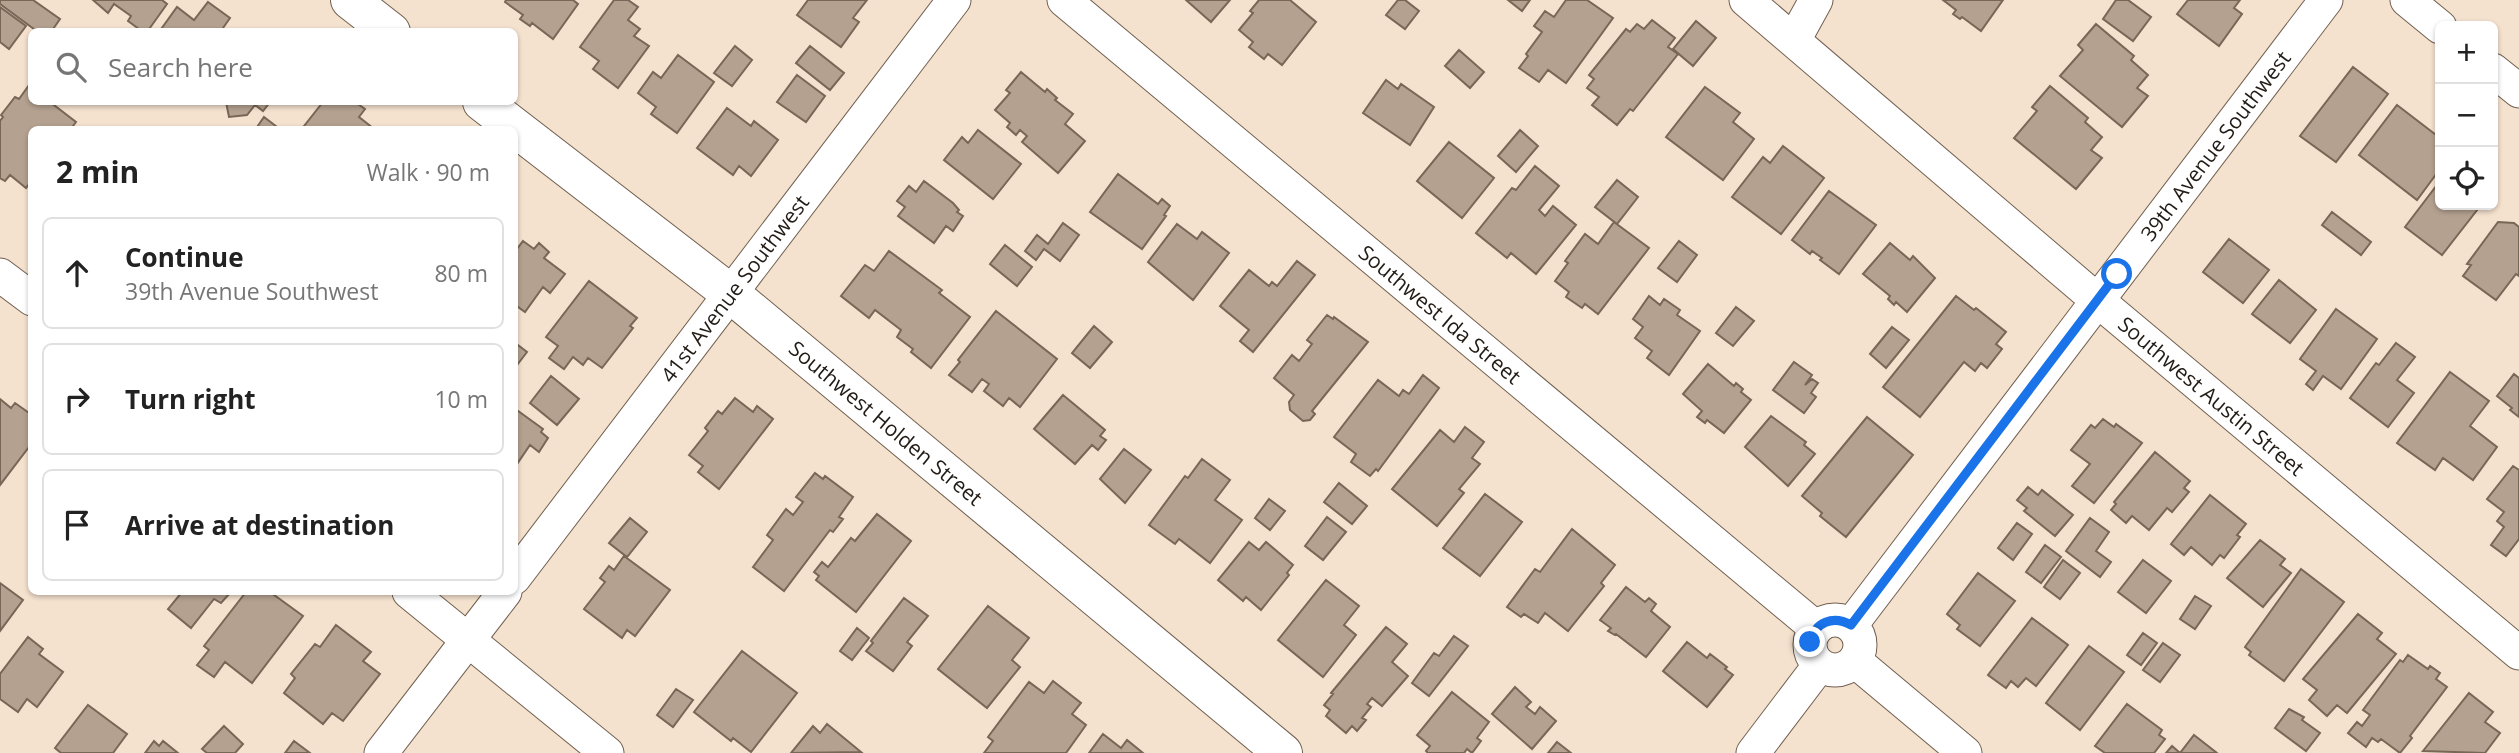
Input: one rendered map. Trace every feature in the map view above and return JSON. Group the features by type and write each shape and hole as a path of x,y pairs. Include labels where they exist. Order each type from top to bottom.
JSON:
{"street":[{"path":"350,0 386,28"},
{"name":"41st Avenue Southwest","path":"518,573 954,0"},
{"name":"Southwest Ida Street","path":"1063,0 1816,628"},
{"name":"Southwest Austin Street","path":"1746,0 2097,300 2519,653"},
{"path":"1794,40 1816,0"},
{"name":"39th Avenue Southwest","path":"1851,625 2326,0"},
{"path":"2407,0 2435,23"},
{"path":"2498,74 2519,91"},
{"name":"Southwest Holden Street","path":"486,105 513,126"},
{"name":"Southwest Holden Street","path":"518,130 731,294 1283,753"},
{"path":"0,275 28,296"},
{"path":"413,595 607,753"},
{"path":"381,753 503,595"},
{"path":"1833,620 1851,625 1861,644 1855,661 1836,671 1819,666 1810,651 1810,642 1816,628 1833,620"},
{"path":"1855,661 1965,753"},
{"path":"1754,753 1819,666"}],"building":[{"path":"0,0 33,0 60,19 54,28 33,28 0,4"},
{"path":"93,0 162,0 167,4 150,28 138,28 128,21 131,16 114,4 108,13"},
{"path":"573,0 578,4 553,39 532,23 530,26 520,19 523,15 505,2"},
{"path":"614,0 628,0 638,7 628,20 640,29 634,36 649,46 618,88 593,69 599,61 580,47"},
{"path":"808,0 867,0 853,18 859,22 841,47 797,15"},
{"path":"1186,0 1230,0 1211,22"},
{"path":"1259,0 1290,0 1316,22 1282,65 1268,54 1264,59 1249,47 1253,42 1239,30 1253,13 1250,11"},
{"path":"1398,0 1405,0 1419,11 1405,29 1386,15"},
{"path":"1508,0 1530,0 1522,11"},
{"path":"1566,0 1587,0 1613,18 1566,83 1548,70 1539,82 1519,68 1542,32 1534,26 1545,11 1554,17"},
{"path":"1943,0 2003,0 1981,31 1962,17 1960,19 1953,14 1956,10"},
{"path":"2116,0 2128,0 2151,17 2133,41 2103,19"},
{"path":"2188,0 2240,0 2234,8 2242,14 2219,46 2177,14"},
{"path":"208,2 230,18 223,28 162,28 177,7 194,20"},
{"path":"0,7 26,26 9,49 0,42"},
{"path":"1652,20 1675,38 1668,47 1678,54 1633,111 1630,109 1617,125 1592,105 1599,97 1587,88 1594,79 1589,75 1626,29 1630,32 1637,24 1644,29"},
{"path":"1696,21 1716,38 1693,66 1673,49"},
{"path":"2096,24 2134,56 2131,60 2148,75 2137,88 2148,96 2122,127 2060,76 2083,50 2078,45"},
{"path":"735,46 752,60 732,86 714,73"},
{"path":"810,46 844,73 830,90 796,63"},
{"path":"1459,50 1484,72 1470,88 1445,66"},
{"path":"678,55 714,82 677,133 651,114 656,107 638,93 653,72 661,78"},
{"path":"2353,67 2388,94 2336,162 2300,136"},
{"path":"1021,72 1045,92 1047,89 1057,98 1055,100 1073,114 1065,124 1085,141 1058,173 1022,142 1027,136 1020,130 1016,135 1007,127 1010,123 995,110 1010,93 1006,90"},
{"path":"797,75 825,96 806,122 777,102"},
{"path":"1386,80 1398,89 1401,84 1434,107 1410,145 1363,113"},
{"path":"28,86 28,105 54,105 76,122 73,126 28,126 26,188 10,175 5,181 0,178 1,115 15,97 19,99"},
{"path":"2050,86 2088,118 2085,122 2102,137 2091,150 2102,158 2076,189 2014,138 2037,111 2032,107"},
{"path":"1705,87 1740,113 1733,122 1754,139 1723,180 1666,137"},
{"path":"227,105 255,105 247,115 229,117"},
{"path":"255,105 268,105 263,111"},
{"path":"321,105 359,105 365,109 359,117 370,126 304,126"},
{"path":"2397,105 2435,134 2435,176 2417,200 2359,155"},
{"path":"727,108 751,126 754,121 778,140 751,176 739,166 733,175 697,148"},
{"path":"264,117 276,126 258,126"},
{"path":"978,130 1021,164 993,199 944,160 962,137 968,143"},
{"path":"1520,130 1538,146 1516,172 1498,156"},
{"path":"1449,142 1494,178 1462,218 1417,181"},
{"path":"1783,146 1824,178 1781,234 1732,197 1763,157 1770,163"},
{"path":"1535,166 1559,186 1539,210 1545,216 1553,206 1576,225 1536,274 1511,253 1507,258 1476,233 1512,188 1516,190"},
{"path":"1118,174 1158,204 1162,199 1170,206 1164,215 1166,216 1142,249 1090,212"},
{"path":"1617,180 1638,197 1617,224 1595,207"},
{"path":"924,181 953,203 959,210 957,212 963,216 953,231 946,226 934,243 898,216 905,207 897,201 909,186 916,192"},
{"path":"2435,188 2435,210 2477,210 2442,255 2405,227"},
{"path":"1829,191 1876,225 1839,274 1820,260 1822,258 1812,251 1810,254 1792,240"},
{"path":"2332,212 2371,242 2361,255 2322,225"},
{"path":"1614,222 1649,248 1598,314 1585,304 1582,308 1566,297 1569,292 1555,281 1568,263 1565,261 1585,234 1598,244"},
{"path":"2498,222 2514,223 2519,227 2519,276 2516,274 2496,300 2463,276 2471,265 2467,264"},
{"path":"1063,223 1079,235 1060,261 1044,249 1036,260 1025,251 1037,235 1048,244"},
{"path":"1177,224 1197,239 1202,232 1229,253 1193,300 1148,262"},
{"path":"2229,239 2269,270 2243,303 2203,272"},
{"path":"523,241 534,249 539,243 549,252 544,258 565,274 550,293 543,287 525,312 518,307 518,248"},
{"path":"1679,241 1697,255 1677,282 1658,268"},
{"path":"1890,243 1910,260 1913,256 1935,278 1907,312 1896,302 1894,305 1888,299 1890,296 1863,274"},
{"path":"1005,245 1032,267 1017,286 990,264"},
{"path":"889,251 942,290 939,293 970,317 931,368 897,337 901,330 875,310 869,318 841,296 865,265 874,271"},
{"path":"1297,261 1315,275 1253,352 1240,341 1249,330 1220,306 1249,270 1269,286 1272,282 1277,286"},
{"path":"2279,280 2316,310 2290,343 2252,314"},
{"path":"589,281 637,318 630,326 633,328 602,368 588,358 583,365 573,357 564,369 549,358 558,346 546,337"},
{"path":"1649,296 1660,305 1664,299 1680,310 1677,315 1700,331 1669,375 1647,358 1652,351 1635,338 1643,327 1633,319"},
{"path":"1956,296 2006,332 1996,344 2002,349 1987,368 1981,363 1975,371 1964,362 1920,417 1883,387"},
{"path":"1736,307 1754,321 1733,346 1716,333"},
{"path":"2336,309 2377,339 2341,389 2323,376 2313,390 2306,384 2316,371 2300,359"},
{"path":"996,311 1057,359 1020,407 1009,398 1003,406 984,391 989,384 982,379 972,392 949,375"},
{"path":"1327,315 1333,319 1334,317 1368,342 1312,411 1315,414 1310,420 1303,421 1290,410 1289,402 1294,395 1274,378 1292,355 1299,361 1312,344 1307,340"},
{"path":"1094,326 1112,342 1090,368 1072,353"},
{"path":"1892,327 1909,340 1886,368 1870,354"},
{"path":"2396,343 2415,357 2397,380 2414,393 2388,427 2350,398 2376,363 2379,365"},
{"path":"518,345 527,352 518,364"},
{"path":"1794,362 1812,375 1805,385 1812,379 1818,383 1811,393 1816,397 1804,413 1773,390"},
{"path":"1708,364 1734,386 1736,383 1743,389 1741,392 1751,400 1724,433 1707,420 1705,423 1697,417 1702,411 1683,394"},
{"path":"2450,372 2489,401 2470,426 2497,447 2473,480 2443,458 2435,470 2397,443"},
{"path":"2514,374 2519,378 2519,417 2497,396"},
{"path":"1423,375 1439,388 1378,471 1376,469 1370,476 1351,462 1356,454 1334,437 1378,380 1399,396 1403,390 1409,394"},
{"path":"551,376 579,399 557,425 530,403"},
{"path":"1063,395 1105,430 1100,436 1106,440 1098,450 1092,445 1075,464 1034,429"},
{"path":"735,398 753,412 757,406 773,419 719,489 698,472 703,466 689,455 708,431 705,428 718,411 722,414"},
{"path":"0,399 11,408 15,403 28,412 28,448 0,485"},
{"path":"518,411 543,429 541,432 548,438 539,452 530,445 518,463"},
{"path":"1771,416 1806,442 1804,445 1815,454 1788,486 1745,447"},
{"path":"1867,417 1913,455 1846,537 1820,516 1822,513 1802,496"},
{"path":"2103,419 2114,427 2116,424 2142,443 2094,503 2072,486 2090,464 2071,450 2091,425 2095,428"},
{"path":"1465,427 1484,442 1472,458 1480,464 1459,489 1464,493 1437,526 1392,489 1440,430 1454,442"},
{"path":"1124,449 1151,470 1125,503 1100,479"},
{"path":"2155,452 2190,481 2184,488 2189,492 2172,512 2167,508 2149,530 2132,516 2126,523 2111,510 2116,504 2114,502"},
{"path":"1202,459 1230,480 1215,500 1242,520 1210,563 1179,539 1175,544 1149,525 1185,476 1188,478"},
{"path":"2513,466 2519,470 2519,539 2506,556 2491,545 2504,527 2497,521 2504,512 2487,499"},
{"path":"815,473 823,479 825,476 853,497 839,517 843,519 833,532 830,530 784,591 753,567 773,540 767,535 786,509 793,515 803,502 796,497"},
{"path":"1339,483 1367,506 1352,524 1324,502"},
{"path":"2028,487 2038,495 2042,490 2073,515 2055,536 2024,511 2027,508 2017,500"},
{"path":"1485,494 1522,522 1480,576 1443,548"},
{"path":"2210,495 2246,524 2224,558 2220,555 2212,565 2191,547 2184,555 2171,544"},
{"path":"1269,499 1285,511 1270,530 1255,518"},
{"path":"877,514 911,541 856,612 816,580 819,576 814,572 822,562 828,567 851,538 855,541"},
{"path":"1327,517 1346,532 1323,560 1305,546"},
{"path":"630,518 647,532 627,557 609,543"},
{"path":"2090,518 2109,532 2096,551 2111,562 2100,577 2066,551"},
{"path":"2017,523 2032,534 2013,560 1998,548"},
{"path":"1572,529 1615,565 1601,583 1604,586 1568,631 1545,613 1538,623 1524,614 1521,617 1507,607 1535,569 1540,572"},
{"path":"2260,540 2285,559 2280,565 2291,573 2263,607 2227,578"},
{"path":"1249,542 1259,550 1266,542 1293,565 1287,573 1289,575 1261,610 1246,597 1243,601 1218,580"},
{"path":"2045,545 2061,557 2041,583 2026,572"},
{"path":"624,556 670,590 635,636 627,630 622,638 584,609 605,582 600,578 609,566 614,570"},
{"path":"2063,560 2080,573 2060,599 2044,587"},
{"path":"2143,560 2171,581 2146,613 2118,592"},
{"path":"2301,569 2344,602 2284,681 2249,655 2251,652 2245,647"},
{"path":"1978,573 2015,601 1980,646 1957,629 1960,625 1947,614"},
{"path":"1326,580 1359,606 1344,625 1356,635 1323,677 1278,640"},
{"path":"0,583 23,600 0,631"},
{"path":"1626,587 1645,602 1649,598 1656,604 1651,611 1670,627 1646,657 1608,631 1611,628 1600,620"},
{"path":"180,595 228,595 221,603 214,599 191,628 168,609"},
{"path":"244,595 274,595 303,616 252,683 225,662 214,677 197,665 209,650 204,646"},
{"path":"2195,596 2211,606 2195,629 2180,619"},
{"path":"904,598 928,616 907,642 912,646 893,671 866,651"},
{"path":"988,606 1029,638 1012,660 1020,667 987,708 938,669"},
{"path":"2358,614 2382,633 2377,639 2396,654 2347,713 2337,705 2327,716 2309,700 2317,690 2303,679"},
{"path":"2032,618 2068,645 2036,686 2026,678 2018,687 2011,681 2006,688 1988,675"},
{"path":"336,625 371,652 363,661 380,674 343,721 332,713 323,724 284,693 295,678 291,674 315,644 320,647"},
{"path":"1386,627 1407,644 1392,662 1408,676 1382,706 1372,698 1367,704 1371,707 1362,718 1366,720 1357,731 1352,726 1346,733 1326,716 1330,710 1324,705"},
{"path":"857,628 869,638 852,660 840,651"},
{"path":"2143,633 2157,643 2141,665 2127,655"},
{"path":"1454,636 1468,646 1429,696 1412,683 1434,653 1439,656"},
{"path":"28,637 43,649 39,654 63,672 37,707 27,699 18,712 0,699 0,674"},
{"path":"1687,642 1707,658 1710,654 1733,675 1707,707 1663,671"},
{"path":"2163,643 2180,655 2160,682 2143,670"},
{"path":"2089,646 2124,672 2080,730 2046,703"},
{"path":"742,651 797,693 751,752 733,738 731,741 694,712"},
{"path":"2408,655 2428,669 2430,666 2440,673 2436,679 2447,687 2400,753 2381,739 2378,742 2372,738 2366,747 2348,733 2357,722 2362,726 2370,715 2363,710 2400,660 2403,662"},
{"path":"1053,681 1081,703 1072,714 1086,725 1066,753 984,753 993,741 988,737 1029,682 1044,693"},
{"path":"1515,687 1531,702 1526,707 1535,714 1540,707 1556,721 1532,749 1492,714"},
{"path":"676,689 693,700 673,727 657,715"},
{"path":"1452,692 1489,722 1477,738 1481,741 1472,753 1467,749 1464,753 1428,753 1426,751 1430,746 1417,735"},
{"path":"2469,693 2493,712 2485,722 2500,733 2485,753 2423,751"},
{"path":"2127,704 2162,730 2159,735 2165,739 2154,753 2105,753 2095,746"},
{"path":"88,705 127,734 113,753 61,753 55,748"},
{"path":"2289,709 2304,717 2302,720 2320,733 2306,751 2275,728"},
{"path":"827,724 861,752 791,753 813,726 820,733"},
{"path":"224,726 243,744 235,753 207,753 202,749"},
{"path":"1103,734 1121,748 1127,740 1143,753 1089,753"},
{"path":"2194,735 2217,753 2180,753"},
{"path":"154,741 159,746 163,741 178,753 145,753"},
{"path":"294,741 310,753 285,753"},
{"path":"1557,742 1571,753 1548,753"},
{"path":"2172,746 2180,753 2166,753"}],"route":[{"path":"1810,642 1812,634 1824,622 1841,620 1851,625 2117,274"}]}
